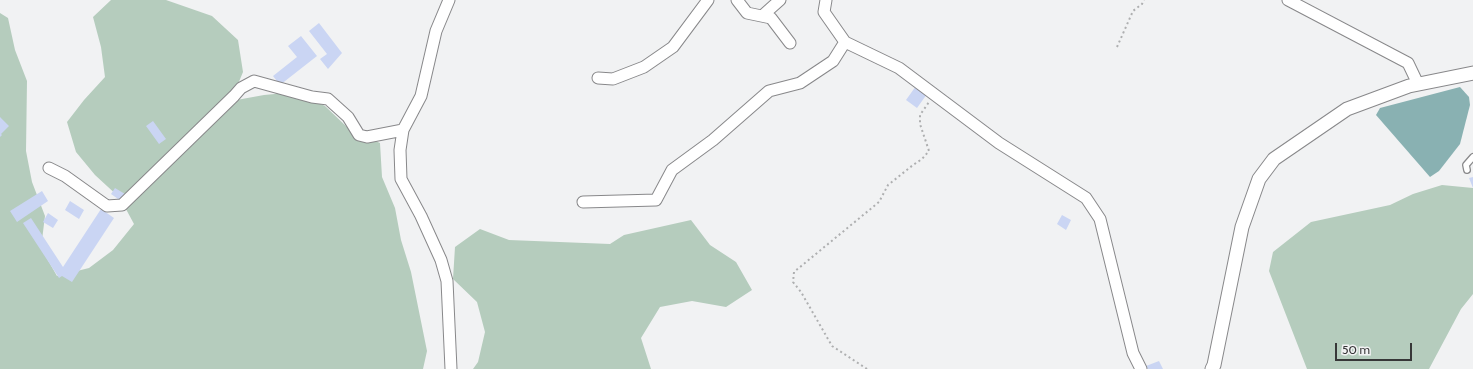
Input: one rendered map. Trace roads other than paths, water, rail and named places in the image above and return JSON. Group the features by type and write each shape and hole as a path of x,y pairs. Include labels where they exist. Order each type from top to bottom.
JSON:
{"street":[{"path":"450,0 436,31 421,96 403,130 400,150 401,179 442,260 447,280 451,369"},
{"path":"598,78 613,79 626,74 644,66 673,47 708,0"},
{"path":"737,0 748,13 771,18 790,44"},
{"path":"762,16 780,0"},
{"path":"826,0 824,12 845,42 899,68 999,143 1086,198 1100,219 1133,353 1141,369"},
{"path":"1288,0 1408,63 1418,84"},
{"path":"583,202 656,200 672,170 713,140 769,91 800,83 833,60 845,42"},
{"path":"1212,369 1242,227 1259,179 1274,159 1347,109 1409,86 1473,73"},
{"path":"49,168 65,176 107,206 122,205 241,88 254,81 312,97 328,99 348,117 359,135 367,137 403,130"}],"lane":[{"path":"1467,170 1466,165 1473,157"}],"water":[{"path":"1460,87 1469,97 1470,105 1460,144 1439,171 1430,177 1376,115 1380,108"}]}
